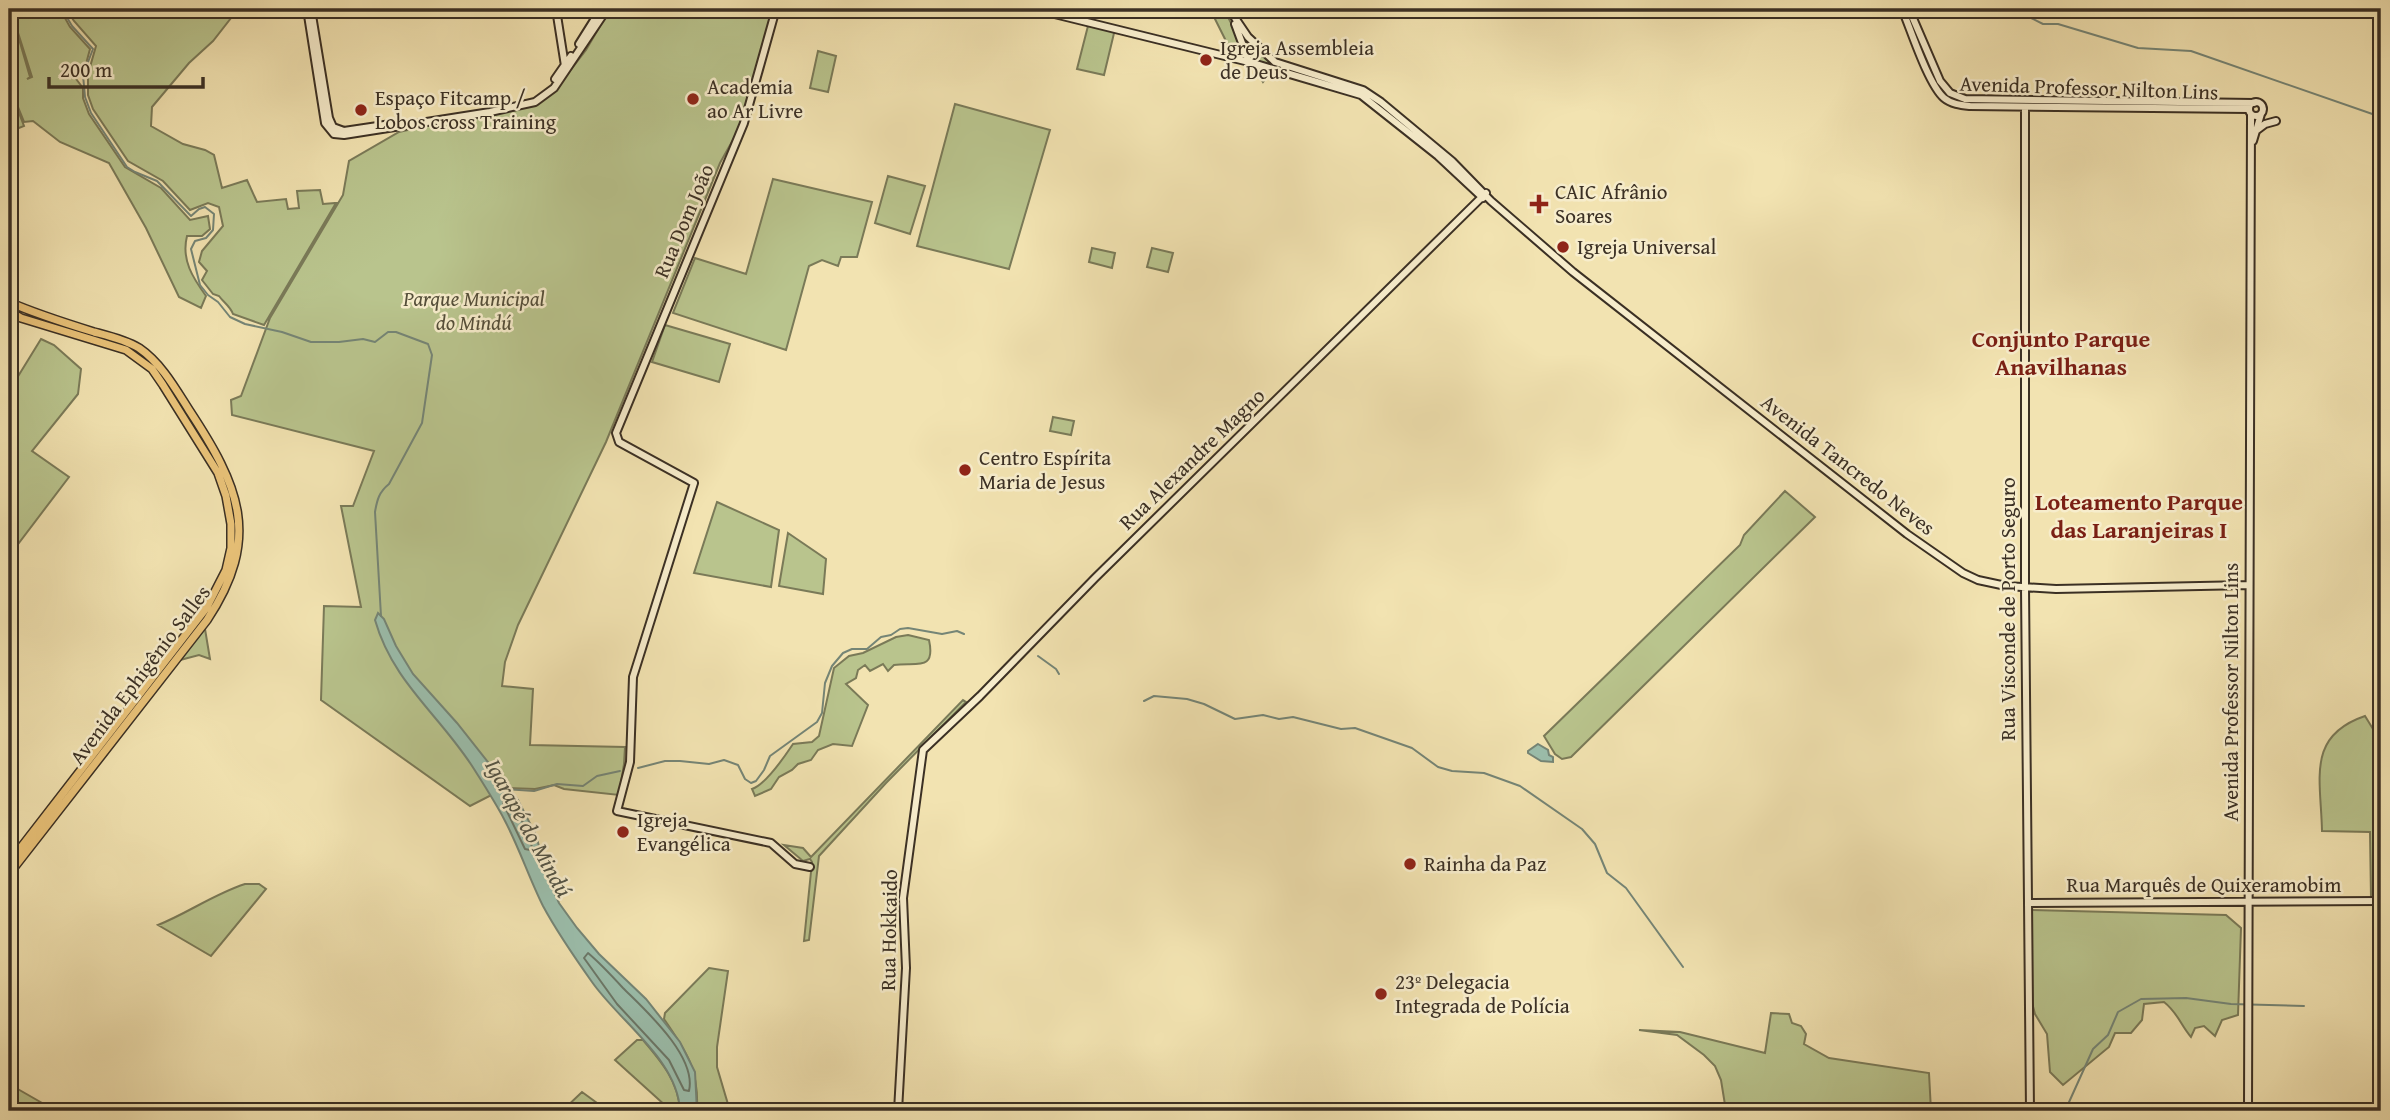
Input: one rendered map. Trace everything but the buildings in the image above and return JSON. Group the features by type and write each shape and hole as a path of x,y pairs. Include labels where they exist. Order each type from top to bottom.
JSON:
{"main road":[{"path":"309,9 329,118 333,127 340,131 534,100 566,67 607,9"},
{"path":"556,9 566,67"},
{"path":"566,67 601,9"},
{"name":"Rua Dom João","path":"776,9 744,123 617,433 619,442 694,483 633,677 630,762 617,811 775,844 795,864 810,867"},
{"name":"Avenida Tancredo Neves","path":"1034,9 1249,62 1361,94 1428,147 1573,272 1907,534 1963,573 1984,581 2025,588 2248,585"},
{"path":"1229,9 1249,62"},
{"name":"Avenida Tancredo Neves","path":"1229,9 1248,37 1275,62 1363,90 1418,132 1484,196"},
{"name":"Avenida Professor Nilton Lins","path":"1902,9 1935,86 1943,97 1962,106 2251,109"},
{"name":"Avenida Professor Nilton Lins","path":"1909,9 1940,81 1950,93 1965,99 2251,109"},
{"path":"2261,105 2261,113 2258,116 2251,109 2261,105"},
{"name":"Rua Visconde de Porto Seguro","path":"2025,107 2025,588 2030,1111"},
{"name":"Avenida Professor Nilton Lins","path":"2248,1111 2251,109"},
{"name":"Avenida Professor Nilton Lins","path":"2251,146 2261,113"},
{"path":"2256,131 2265,124 2276,121"},
{"name":"Rua Alexandre Magno","path":"923,750 1484,196"},
{"name":"Avenida Ephigênio Salles","path":"9,302 124,341 138,347 153,360 169,379 229,478 238,516 239,535 231,579 208,620 9,874"},
{"name":"Avenida Ephigênio Salles","path":"9,312 126,351 152,369 218,473 226,496 232,534 226,570 208,607 9,863"},
{"name":"Rua Hokkaido","path":"898,1111 906,968 903,898 923,750"},
{"name":"Rua Marquês de Quixeramobim","path":"2028,902 2381,901"}],"green space":[{"path":"21,9 60,9 70,27 90,49 86,64 73,75 83,88 83,98 89,114 125,167 161,188 190,220 208,216 210,229 202,236 187,236 186,245 189,268 206,296 201,308 179,297 146,228 109,163 60,142 33,121 24,122 9,85 9,42 19,39 30,77 27,79 32,77 14,20 23,15"},
{"path":"66,9 238,9 213,41 189,63 152,107 151,126 183,144 214,155 222,188 247,180 257,202 286,199 288,209 299,208 297,191 320,190 323,204 336,203 264,325 233,314 202,280 207,271 199,262 202,251 223,226 219,207 208,203 190,210 163,181 128,161 93,109 88,95 88,74 96,46"},
{"name":"Parque Municipal do Mindú","path":"610,9 773,9 743,122 720,163 606,442 518,625 505,662 502,686 533,689 530,745 625,747 619,795 564,789 554,785 535,789 505,788 470,806 321,700 324,606 361,607 341,506 353,506 374,451 232,415 231,400 241,396 270,318 343,195 349,161 399,132 451,120 513,111 539,103 556,89 586,50"},
{"path":"1210,9 1224,9 1244,49 1255,48 1269,60 1270,74 1263,82 1254,54 1231,51"},
{"path":"1089,22 1115,29 1104,75 1077,69"},
{"path":"818,51 836,56 828,92 810,88"},
{"path":"9,87 24,126 9,132"},
{"path":"955,104 1050,130 1009,269 917,246"},
{"path":"888,176 925,186 910,234 875,223"},
{"path":"773,179 872,202 857,257 841,257 838,266 822,260 809,266 786,350 673,313 695,258 746,274"},
{"path":"1092,248 1115,253 1112,268 1089,262"},
{"path":"1152,248 1173,253 1168,272 1147,267"},
{"path":"665,325 730,344 719,382 652,362"},
{"path":"41,339 54,345 81,369 78,394 32,451 69,477 9,556 9,391"},
{"path":"1053,417 1074,421 1071,435 1050,431"},
{"path":"1785,491 1815,517 1571,757 1562,759 1555,754 1544,736 1740,545 1744,535"},
{"path":"717,502 779,530 771,587 694,573"},
{"path":"788,533 826,559 823,594 779,586"},
{"path":"201,629 205,629 210,659 199,655 180,660"},
{"path":"908,635 929,640 930,657 927,661 894,665 888,671 883,664 870,671 865,665 858,670 856,678 846,684 868,705 852,746 833,744 818,750 811,760 798,764 779,777 771,789 755,796 752,789 769,776 793,744 812,742 819,736 834,668 849,656 863,653 896,637"},
{"path":"963,700 966,702 819,856 809,940 804,941 812,862 810,859 803,861 784,845 803,848 811,857"},
{"path":"2365,716 2381,742 2381,897 2371,897 2370,832 2322,831 2320,777 2325,747 2333,735"},
{"path":"245,884 259,884 266,889 211,956 158,925 223,893"},
{"path":"2031,910 2226,915 2241,928 2238,1015 2222,1020 2215,1036 2204,1026 2195,1028 2191,1037 2173,1010 2164,1002 2144,1004 2142,1020 2131,1033 2115,1033 2109,1047 2063,1085 2050,1072 2047,1034 2035,1014 2031,999"},
{"path":"709,968 728,971 717,1047 717,1067 730,1111 697,1111 694,1073 664,1019 665,1013"},
{"path":"1771,1013 1789,1014 1792,1023 1801,1026 1806,1034 1804,1044 1829,1058 1929,1073 1931,1111 1726,1111 1721,1080 1715,1066 1704,1055 1677,1035 1639,1030 1680,1032 1765,1053"},
{"path":"637,1040 643,1040 668,1072 679,1100 680,1111 665,1111 667,1107 615,1060"},
{"path":"9,1084 56,1111 16,1111 9,1107"},
{"path":"582,1092 608,1111 562,1111"}],"water":[{"path":"378,613 384,619 413,674 457,723 518,800 536,835 547,876 559,903 599,954 646,999 680,1042 695,1072 697,1111 680,1111 677,1092 659,1058 604,997 560,935 543,906 509,830 474,769 393,662 375,620"},
{"path":"1538,744 1548,750 1553,762 1541,761 1528,753"}],"waterway":[{"name":"Igarapé do Mindú","path":"62,9 72,26 93,49 83,75 85,97 91,113 127,167 157,181 191,216 205,207 214,214 213,230 206,238 195,241 191,249 200,285 230,317 245,324 311,342 363,339 375,342 388,332 396,332 428,344 432,355 422,423 389,484 381,493 375,512 381,616"},
{"path":"2024,9 2029,17 2043,24 2058,24 2138,48 2191,51 2381,117"},
{"path":"638,768 665,761 709,764 724,760 738,765 745,779 751,783 756,781 770,756 817,722 822,713 825,683 832,666 843,653 852,649 867,649 881,637 900,629 942,634 957,631 964,634"},
{"path":"1038,656 1059,674"},
{"path":"1144,701 1154,696 1187,699 1235,719 1263,715 1279,719 1293,717 1341,729 1355,728 1412,748 1438,767 1452,771 1484,773 1520,786 1582,829 1595,844 1607,873 1626,888 1683,967"},
{"path":"506,789 534,791 557,784 583,786 597,776 620,771"},
{"path":"2065,1111 2093,1049 2108,1035 2118,1012 2141,999 2186,998 2231,1004 2304,1006"}],"place":[{"name":"Igreja Assembleia de Deus","path":"1206,60"},
{"name":"Academia ao Ar Livre","path":"693,99"},
{"name":"Espaço Fitcamp / Lobos cross Training","path":"361,110"},
{"name":"CAIC Afrânio Soares","path":"1539,204"},
{"name":"Igreja Universal","path":"1563,247"},
{"name":"Centro Espírita Maria de Jesus","path":"965,470"},
{"name":"Igreja Evangélica","path":"623,832"},
{"name":"Rainha da Paz","path":"1410,864"},
{"name":"23º Delegacia Integrada de Polícia","path":"1381,994"}],"district":[{"name":"Conjunto Parque Anavilhanas","path":"2061,353"},
{"name":"Loteamento Parque das Laranjeiras I","path":"2139,516"}]}
